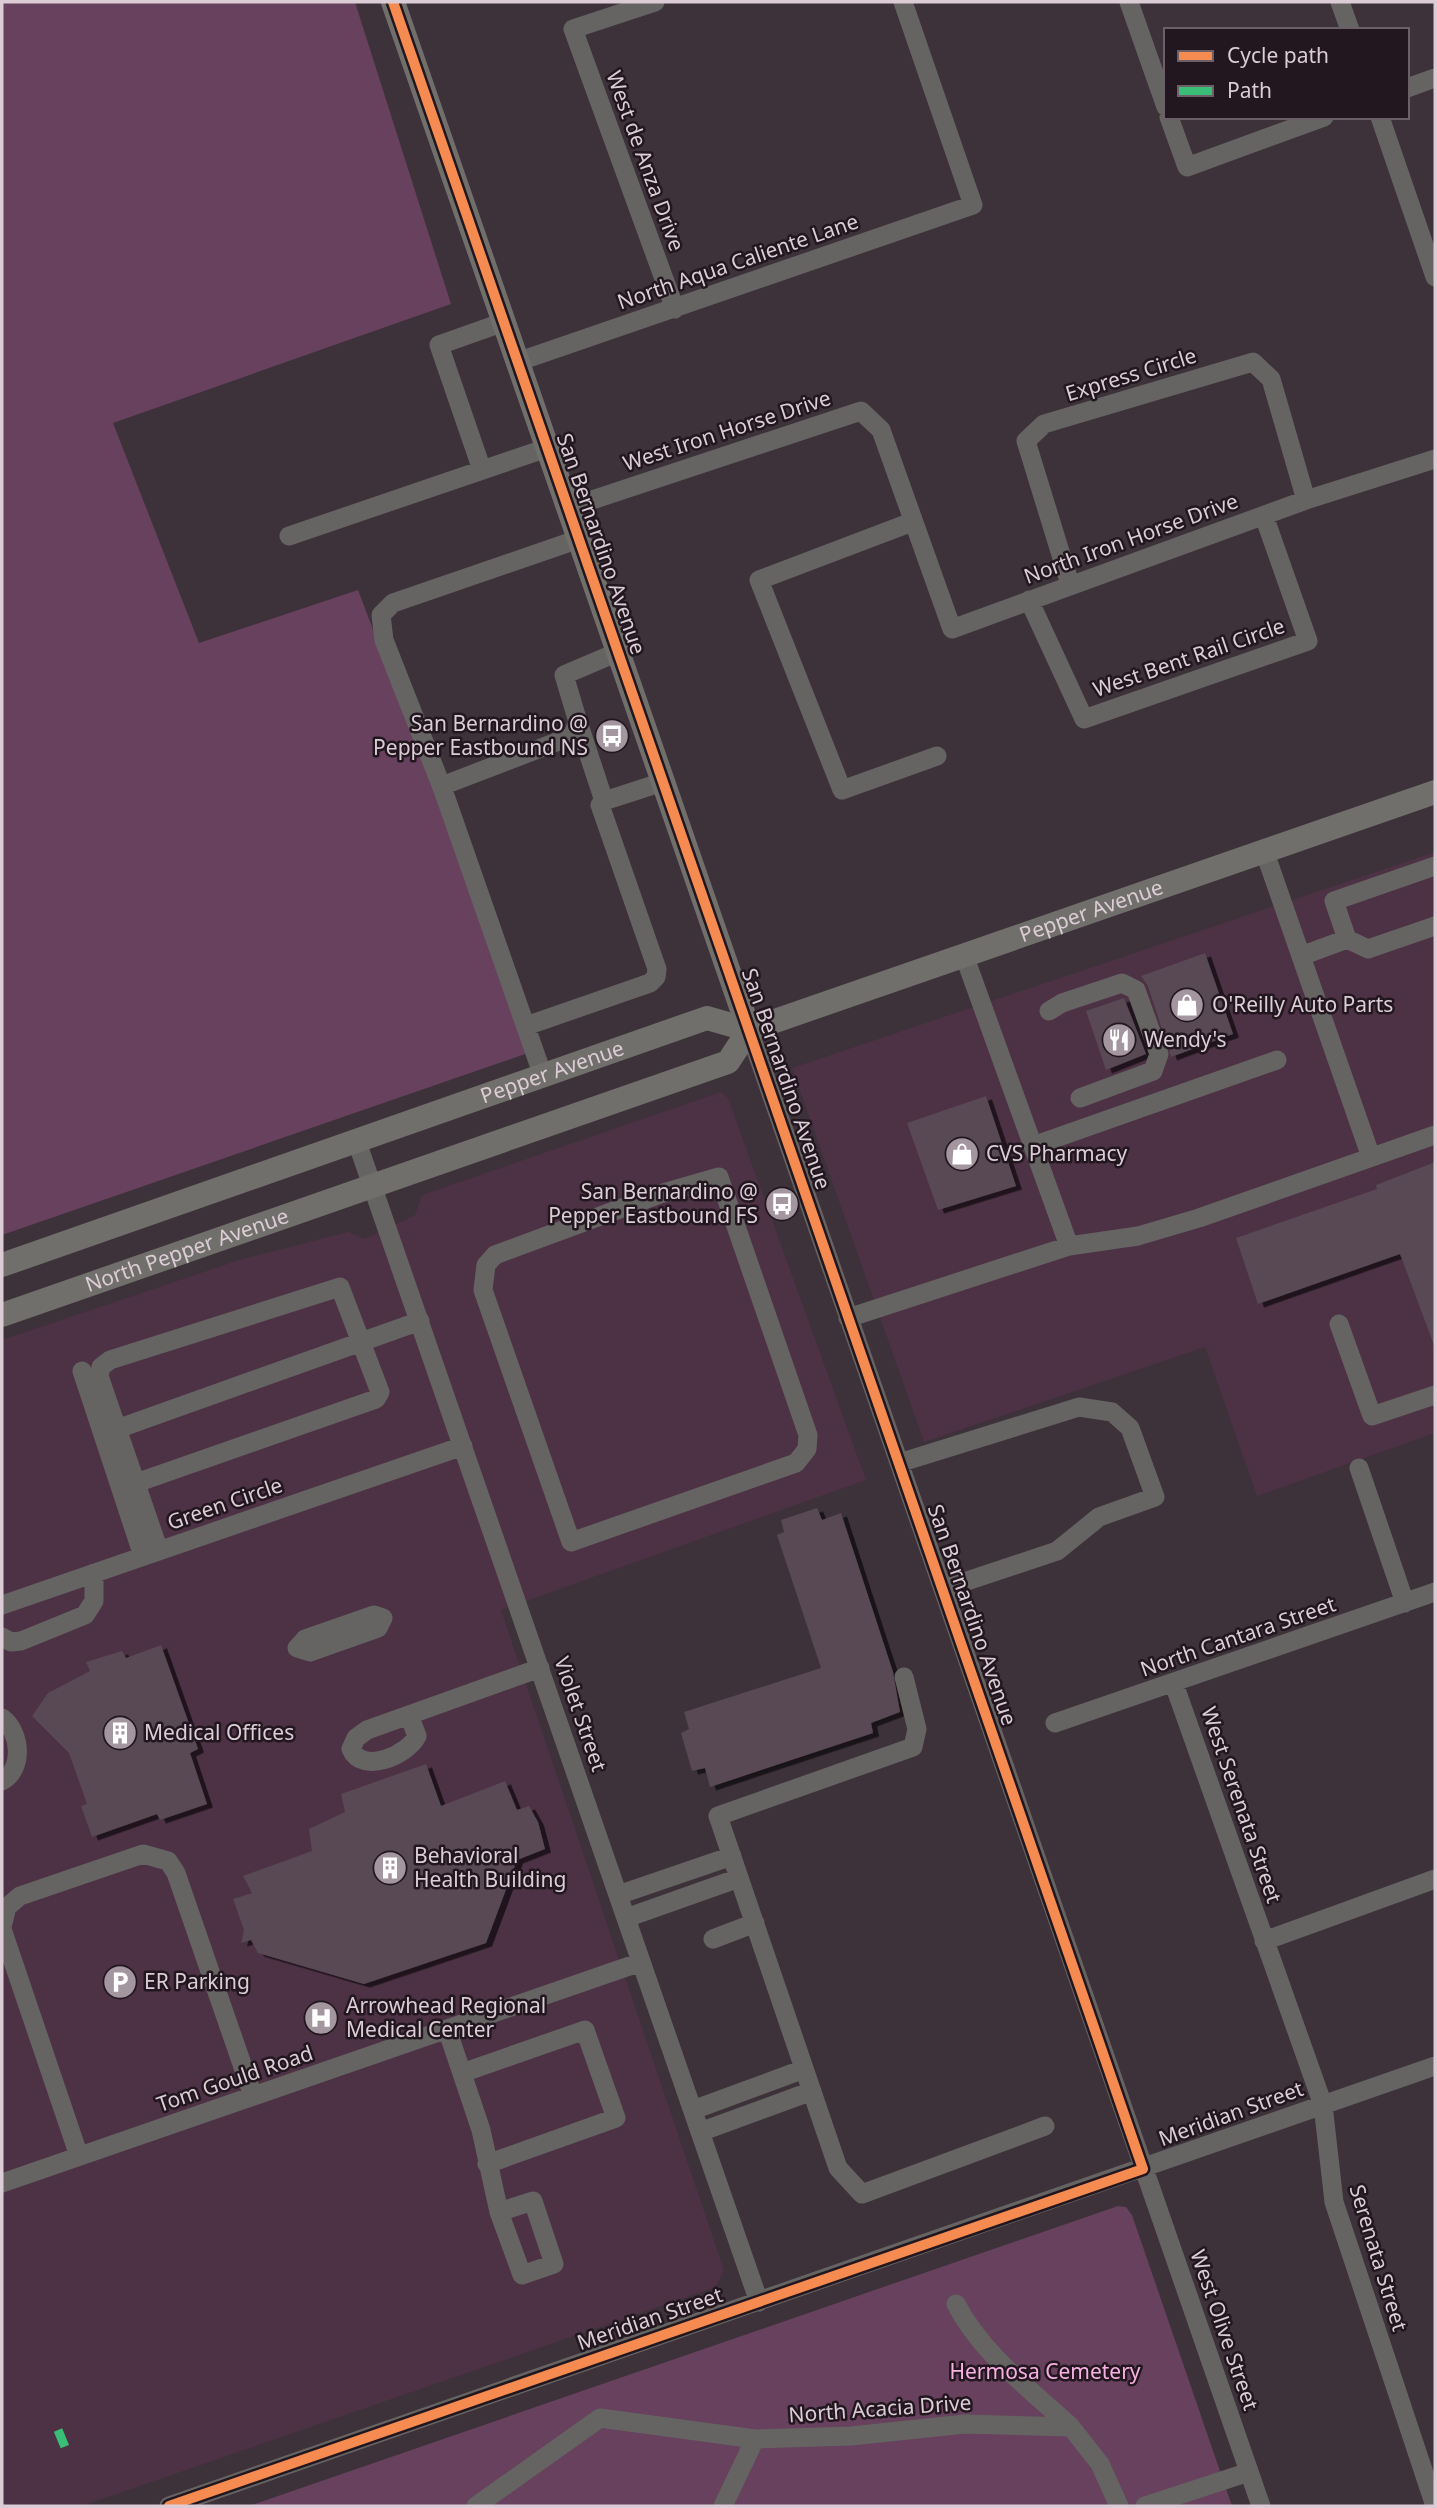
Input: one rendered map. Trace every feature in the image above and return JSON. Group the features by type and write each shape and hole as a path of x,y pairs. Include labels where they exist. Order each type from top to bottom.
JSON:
{"main road":[{"name":"San Bernardino Avenue","path":"393,2 749,1030"},
{"name":"Pepper Avenue","path":"357,1142 707,1018 749,1030 1435,792"},
{"path":"373,1186 728,1062 749,1030"},
{"path":"2,1265 357,1142"},
{"name":"North Pepper Avenue","path":"2,1315 373,1186"}],"street":[{"name":"West de Anza Drive","path":"655,2 573,29 675,309"},
{"name":"North Aqua Caliente Lane","path":"517,362 973,205 903,2"},
{"path":"1129,2 1164,101"},
{"path":"1340,2 1349,28"},
{"path":"1409,87 1435,78"},
{"path":"1170,119 1187,167 1319,119"},
{"path":"1381,119 1435,277"},
{"path":"482,470 439,345 504,322"},
{"name":"Express Circle","path":"1070,584 1026,441 1044,424 1253,362 1270,379 1306,500"},
{"name":"West Iron Horse Drive","path":"568,508 861,411 881,430 912,522"},
{"path":"289,536 547,448"},
{"name":"North Iron Horse Drive","path":"912,522 952,629 1306,500 1435,459"},
{"name":"West Bent Rail Circle","path":"1029,600 1084,719 1308,641 1264,516"},
{"path":"912,522 759,580 842,790 937,756"},
{"path":"543,1076 443,790 384,640 381,615 393,603 579,539"},
{"path":"604,801 564,675 618,652"},
{"path":"443,790 447,783 563,742 572,736 578,722"},
{"path":"526,1026 650,982 656,977 657,969 600,806 604,801 663,782"},
{"path":"1264,850 1371,1157"},
{"path":"1347,939 1334,901 1435,866"},
{"path":"1301,956 1347,939 1368,948 1435,926"},
{"path":"964,955 1069,1246"},
{"path":"1049,1011 1062,1003 1122,983 1136,990 1159,1054 1153,1071 1080,1098"},
{"name":"San Bernardino Avenue","path":"749,1030 1143,2169"},
{"path":"1033,1146 1278,1060"},
{"path":"848,1318 1069,1246 1138,1236 1199,1218 1435,1135"},
{"name":"Violet Street","path":"357,1142 758,2302"},
{"path":"719,1177 761,1297 808,1435 803,1457 796,1463 572,1542 483,1290 486,1265 495,1255 531,1241 660,1194 719,1177"},
{"path":"136,1483 376,1399 380,1392 340,1287 110,1360 101,1367 99,1376 136,1483 151,1553"},
{"path":"117,1429 420,1321"},
{"path":"1339,1324 1372,1416 1435,1395"},
{"path":"82,1371 151,1553"},
{"path":"899,1464 1080,1407 1112,1412 1130,1428 1155,1497 1099,1517 1057,1551 943,1589"},
{"name":"Green Circle","path":"2,1605 463,1446"},
{"path":"1359,1468 1405,1603"},
{"path":"2,1637 16,1642 82,1619 94,1601 94,1573"},
{"name":"North Cantara Street","path":"1055,1723 1435,1592"},
{"path":"410,1715 540,1668"},
{"path":"904,1677 917,1729 913,1747 718,1816 838,2168 862,2194 1045,2126"},
{"name":"West Serenata Street","path":"1174,1684 1264,1941"},
{"path":"2,1718 11,1729 18,1754 15,1767 2,1781"},
{"path":"79,2156 2,1928 7,1907 20,1896 143,1854 168,1861 176,1874 253,2096"},
{"path":"618,1895 732,1856"},
{"path":"626,1918 739,1878"},
{"path":"1264,1941 1435,1879"},
{"path":"713,1939 755,1923"},
{"name":"Serenata Street","path":"1264,1941 1323,2105 1334,2202 1435,2506"},
{"name":"Tom Gould Road","path":"2,2183 641,1962"},
{"path":"447,2029 481,2130 499,2212"},
{"path":"462,2073 585,2030 616,2118 487,2164"},
{"name":"Meridian Street","path":"169,2506 1435,2066"},
{"path":"693,2110 804,2069"},
{"path":"700,2132 812,2091"},
{"name":"West Olive Street","path":"1143,2169 1261,2506"},
{"path":"956,2304 967,2325 993,2356 1071,2427 1100,2465 1119,2506"},
{"name":"North Acacia Drive","path":"475,2506 600,2418 755,2439 851,2436 965,2424 1071,2427"},
{"path":"723,2506 755,2439"},
{"path":"1145,2506 1249,2472"}],"shaded area":[{"path":"1435,852 1435,1433 1257,1496 1205,1347 924,1442 792,1068"},
{"name":"Arrowhead Regional Medical Center","path":"721,1092 728,1098 866,1480 501,1610 724,2270 716,2287 82,2506 2,2506 2,1340 242,1259 348,1232 365,1239 415,1215 422,1195"}],"green space":[{"path":"2,2 355,2 451,304 113,423 199,643 358,590 534,1051 2,1235"},
{"name":"Hermosa Cemetery","path":"1118,2206 1126,2207 1132,2215 1232,2506 249,2506"}],"building":[{"name":"O'Reilly Auto Parts","path":"1205,953 1233,1034 1171,1057 1148,986 1141,976"},
{"name":"Wendy's","path":"1124,998 1146,1054 1106,1070 1086,1011"},
{"name":"CVS Pharmacy","path":"986,1096 1016,1186 938,1210 907,1123"},
{"path":"1435,1162 1435,1348 1400,1254 1258,1304 1236,1238 1377,1189 1376,1185"},
{"path":"817,1508 822,1520 841,1513 893,1672 900,1712 871,1723 873,1733 710,1787 705,1768 692,1771 681,1733 689,1729 684,1712 821,1668 777,1535 784,1532 781,1520"},
{"name":"Medical Offices","path":"161,1645 198,1749 190,1753 207,1804 160,1820 157,1814 92,1837 81,1806 87,1804 69,1753 32,1716 48,1693 90,1671 86,1662 122,1651 126,1658"},
{"name":"Behavioral Health Building","path":"426,1764 441,1806 505,1781 517,1810 529,1806 538,1822 545,1849 517,1860 486,1943 364,1984 258,1953 251,1940 241,1943 244,1930 233,1899 252,1893 243,1876 312,1851 309,1829 345,1812 341,1794"}],"marked path":[{"path":"58,2430 65,2447"}],"cycle path":[{"path":"169,2506 1143,2169 393,2"}],"place":[{"name":"San Bernardino @ Pepper Eastbound NS","path":"612,736"},
{"name":"O'Reilly Auto Parts","path":"1187,1005"},
{"name":"Wendy's","path":"1119,1040"},
{"name":"CVS Pharmacy","path":"962,1154"},
{"name":"San Bernardino @ Pepper Eastbound FS","path":"782,1204"},
{"name":"Medical Offices","path":"120,1733"},
{"name":"Behavioral Health Building","path":"390,1868"},
{"name":"ER Parking","path":"120,1982"},
{"name":"Arrowhead Regional Medical Center","path":"321,2018"}]}
